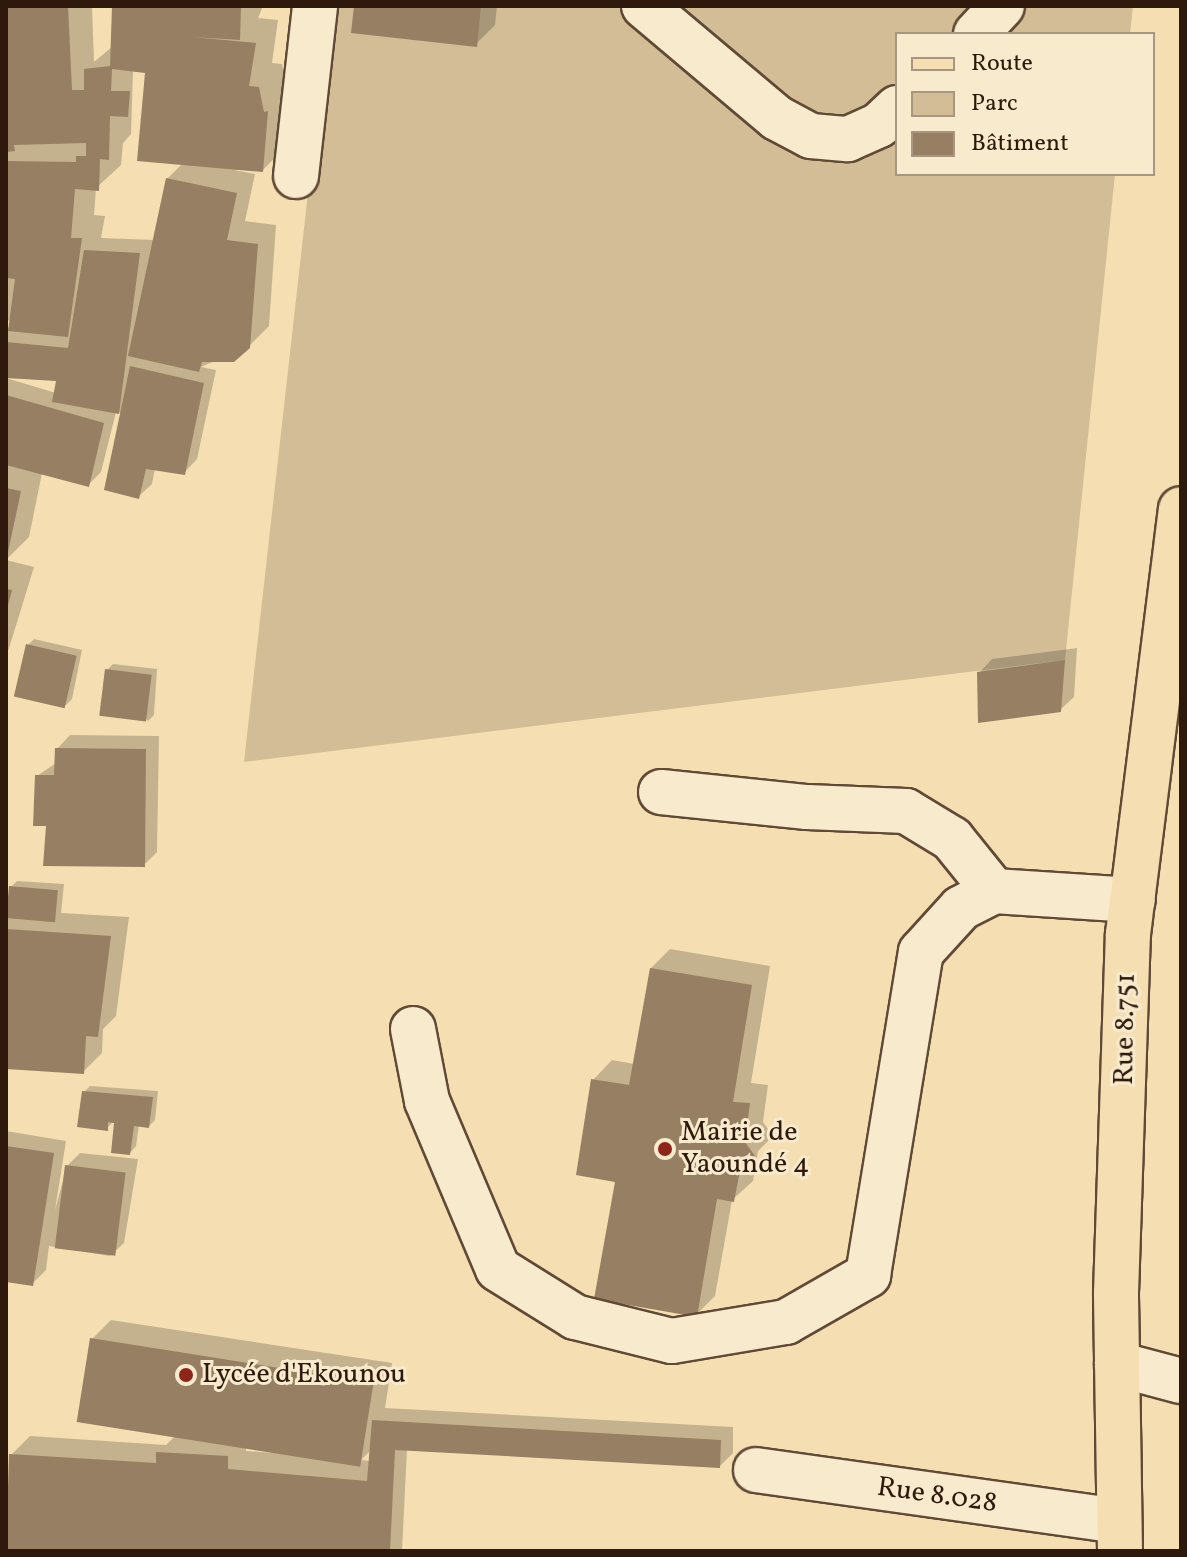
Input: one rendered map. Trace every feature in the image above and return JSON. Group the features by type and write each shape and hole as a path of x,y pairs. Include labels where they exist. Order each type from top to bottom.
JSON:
{"main road":[{"name":"Rue 8.751","path":"1119,1536 1117,1364 1133,900 1181,509"}],"street":[{"path":"296,176 315,6"},
{"path":"644,6 777,118 811,136 848,139 879,125 895,110"},
{"path":"978,32 1002,6"},
{"path":"661,792 807,807 906,811 952,839 994,891"},
{"path":"413,1029 427,1101 498,1269 575,1317 672,1341 786,1322 868,1275 921,952 961,908 994,891 1133,900"},
{"path":"1117,1364 1181,1381"},
{"name":"Rue 8.028","path":"756,1470 1119,1536"}],"green space":[{"path":"329,6 1133,6 1130,32 895,32 895,176 1115,176 1065,660 244,762"}],"building":[{"path":"6,6 68,6 72,90 84,90 84,69 110,66 112,6 241,6 240,40 193,37 256,43 249,86 259,87 264,112 268,111 263,172 137,161 145,73 112,69 111,91 130,91 128,117 110,116 109,160 100,159 99,191 75,189 71,238 82,238 68,337 8,331 15,279 6,278 6,161 76,162 76,156 86,156 86,143 14,145 15,151 6,152"},
{"path":"354,6 481,6 477,47 351,33"},
{"path":"166,178 237,193 227,240 258,244 250,348 234,362 202,362 199,372 128,356"},
{"path":"84,250 140,253 119,414 52,402 56,381 6,378 6,342 68,348"},
{"path":"130,366 204,383 185,475 146,469 139,499 104,490"},
{"path":"6,395 104,423 89,487 6,465"},
{"path":"6,488 21,491 7,557 6,557"},
{"path":"6,589 12,590 7,609 6,609"},
{"path":"26,644 77,656 65,708 14,697"},
{"path":"1065,660 1061,712 978,723 977,672"},
{"path":"105,669 152,675 146,721 99,716"},
{"path":"55,748 146,749 145,867 43,866 46,826 33,826 35,775 54,775"},
{"path":"9,886 58,890 55,922 6,918"},
{"path":"6,929 111,936 98,1037 86,1036 84,1074 6,1069"},
{"name":"Mairie de Yaoundé 4","path":"650,968 752,985 733,1102 750,1103 745,1142 755,1156 741,1165 734,1202 717,1199 697,1317 594,1299 615,1182 576,1175 591,1079 629,1085"},
{"path":"82,1091 153,1097 149,1128 134,1126 130,1155 111,1153 114,1123 108,1122 108,1131 77,1127"},
{"path":"6,1146 54,1153 33,1286 6,1282"},
{"path":"65,1165 126,1172 115,1256 55,1248"},
{"path":"90,1338 373,1383 360,1467 77,1422"},
{"path":"372,1420 721,1440 720,1468 395,1450 390,1551 6,1551 9,1454 156,1463 156,1452 228,1456 228,1469 367,1481"}],"place":[{"name":"Mairie de Yaoundé 4","path":"665,1149"},
{"name":"Lycée d'Ekounou","path":"186,1375"}]}
